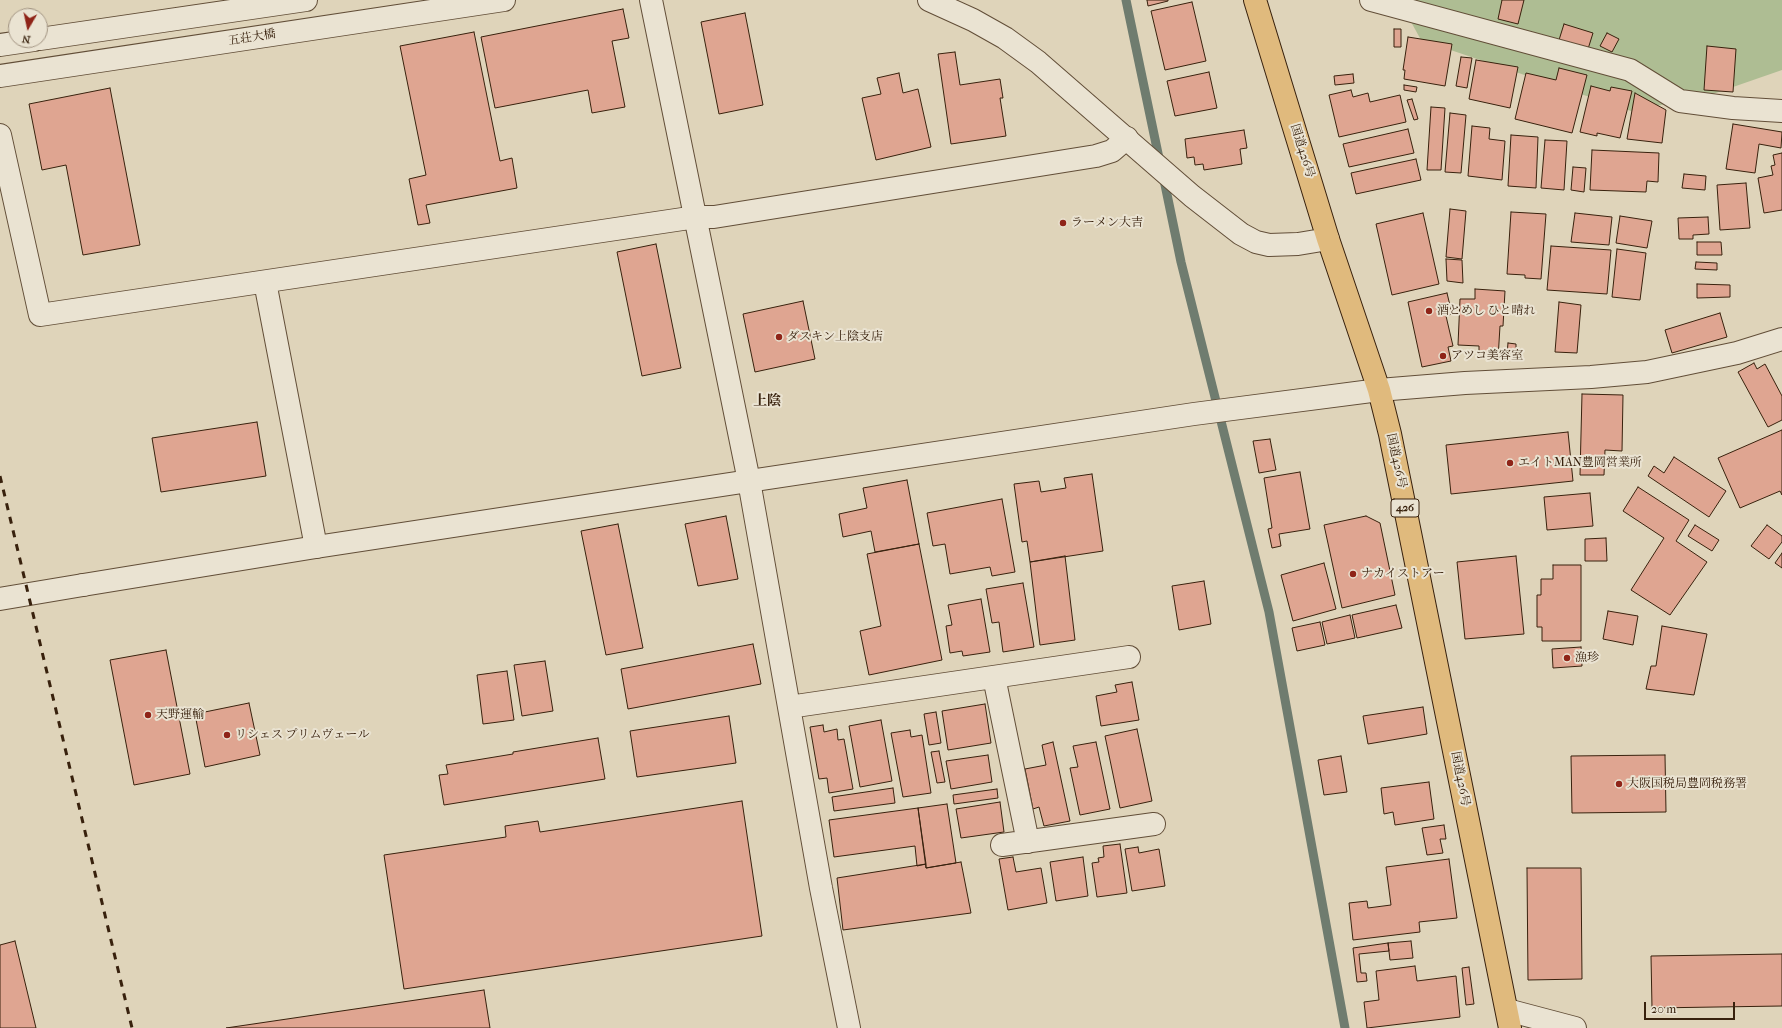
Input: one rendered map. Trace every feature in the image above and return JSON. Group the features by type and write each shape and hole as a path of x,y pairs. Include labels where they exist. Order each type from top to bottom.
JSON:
{"highway":[{"name":"国道426号","path":"1255,0 1328,239 1379,390 1390,434 1508,1019"}],"street":[{"path":"48,38 306,0"},
{"name":"五荘大橋","path":"0,76 504,0"},
{"path":"651,0 749,481 821,888 849,1028"},
{"path":"929,0 973,20 1005,38 1038,62 1192,196 1224,222 1256,242 1284,246 1328,239"},
{"path":"1371,0 1630,70 1680,101 1733,108 1782,111"},
{"path":"0,135 40,315 696,217 714,217 1105,155 1131,142"},
{"path":"265,282 316,547"},
{"path":"0,598 316,547 1194,414 1379,390 1465,383 1591,377 1647,372 1737,353 1782,339"},
{"path":"789,707 1129,657"},
{"path":"994,677 1028,842"},
{"path":"1002,845 1154,824"},
{"path":"1508,1019 1575,1028"}],"green space":[{"path":"1399,0 1782,0 1782,70 1710,95 1631,111 1421,40"}],"building":[{"path":"1147,0 1168,0 1168,1 1148,6"},
{"path":"1502,0 1524,0 1518,24 1498,19"},
{"path":"1192,2 1206,61 1165,70 1151,11"},
{"path":"623,9 629,38 612,41 625,107 592,113 588,90 495,108 481,37"},
{"path":"745,13 763,105 719,114 701,22"},
{"path":"1564,24 1593,33 1588,49 1559,40"},
{"path":"1394,29 1401,29 1401,47 1394,47"},
{"path":"474,32 500,161 512,158 517,188 426,205 430,223 418,225 409,179 426,175 400,46"},
{"path":"1607,33 1619,39 1612,52 1600,46"},
{"path":"1408,37 1452,44 1445,86 1404,79 1405,70 1403,70"},
{"path":"1707,46 1736,49 1733,92 1704,90"},
{"path":"955,52 960,85 1000,79 1003,98 1000,98 1006,136 951,144 938,54"},
{"path":"1461,57 1472,58 1467,88 1456,86"},
{"path":"1476,60 1518,67 1510,108 1469,99"},
{"path":"1559,68 1587,75 1572,133 1515,119 1526,73 1556,80"},
{"path":"1209,72 1217,108 1175,116 1167,81"},
{"path":"899,73 903,93 918,89 931,147 876,160 862,98 881,94 877,78"},
{"path":"1353,74 1354,83 1335,85 1334,76"},
{"path":"1404,85 1417,87 1416,92 1404,90"},
{"path":"1591,86 1610,91 1611,87 1632,91 1620,138 1597,133 1597,136 1580,132"},
{"path":"110,88 140,245 83,255 66,165 42,170 29,104"},
{"path":"1351,90 1353,97 1368,93 1370,102 1400,95 1406,122 1339,137 1329,95"},
{"path":"1635,93 1666,110 1662,143 1627,139"},
{"path":"1412,99 1418,119 1414,120 1407,100"},
{"path":"1431,107 1445,108 1441,170 1427,170"},
{"path":"1450,113 1466,115 1461,173 1445,172"},
{"path":"1733,124 1782,132 1781,148 1759,144 1755,173 1726,169"},
{"path":"1472,126 1490,128 1489,139 1505,141 1502,180 1468,176"},
{"path":"1408,129 1414,153 1349,167 1343,144"},
{"path":"1244,130 1247,148 1240,149 1242,164 1204,170 1203,164 1195,165 1194,157 1187,158 1185,139"},
{"path":"1511,135 1538,137 1536,188 1508,186"},
{"path":"1545,140 1567,141 1564,190 1541,188"},
{"path":"1592,150 1659,153 1658,182 1647,181 1646,192 1590,190"},
{"path":"1782,153 1782,210 1764,213 1758,178 1773,175 1771,166 1775,165 1773,155"},
{"path":"1416,159 1421,180 1356,194 1351,173"},
{"path":"1573,167 1586,168 1584,192 1571,190"},
{"path":"1684,174 1706,176 1705,190 1682,188"},
{"path":"1746,183 1750,228 1720,230 1717,185"},
{"path":"1450,209 1466,211 1462,259 1446,257"},
{"path":"1511,212 1546,214 1541,279 1525,278 1525,275 1507,274"},
{"path":"1423,213 1439,284 1392,295 1376,224"},
{"path":"1575,213 1612,217 1609,245 1571,242"},
{"path":"1620,216 1652,221 1647,248 1616,243"},
{"path":"1708,217 1709,234 1693,235 1693,239 1679,239 1678,218"},
{"path":"1697,242 1721,242 1722,255 1697,255"},
{"path":"656,244 681,368 642,376 617,252"},
{"path":"1551,246 1611,250 1607,294 1547,290"},
{"path":"1617,249 1646,253 1640,300 1612,297"},
{"path":"1446,259 1462,260 1463,283 1447,281"},
{"path":"1696,262 1717,263 1717,270 1695,269"},
{"path":"1697,284 1730,285 1730,297 1697,298"},
{"path":"1475,289 1505,291 1503,326 1500,326 1498,359 1479,358 1479,346 1458,345 1460,299 1475,299"},
{"path":"1447,293 1452,314 1446,316 1453,346 1448,347 1451,361 1422,367 1408,302"},
{"name":"ダスキン上陰支店","path":"803,301 815,359 755,372 743,314"},
{"path":"1559,302 1581,305 1577,353 1555,352"},
{"path":"1720,313 1727,337 1672,353 1665,330"},
{"path":"1508,343 1516,344 1516,354 1507,354"},
{"path":"1754,363 1757,369 1765,364 1782,396 1782,420 1768,427 1738,372"},
{"path":"1582,394 1623,395 1622,451 1605,450 1604,475 1580,475"},
{"path":"257,422 266,476 161,492 152,438"},
{"path":"1782,430 1782,495 1780,491 1740,508 1718,458"},
{"name":"エイトMAN豊岡営業所","path":"1568,432 1573,481 1451,494 1446,445"},
{"path":"1270,439 1276,470 1259,473 1253,441"},
{"path":"1674,457 1726,491 1709,517 1648,476 1654,466 1664,473"},
{"path":"1300,472 1310,529 1279,534 1281,546 1272,548 1268,529 1272,528 1264,478"},
{"path":"1092,474 1103,551 1030,562 1027,541 1022,542 1014,484 1039,481 1041,492 1066,488 1064,478"},
{"path":"907,480 919,544 875,552 871,531 843,537 839,514 867,508 863,488"},
{"path":"1638,487 1689,520 1676,541 1707,562 1670,615 1631,590 1664,538 1623,511"},
{"path":"1590,493 1593,526 1547,530 1544,497"},
{"path":"1002,499 1015,572 992,576 990,567 950,574 945,544 933,546 927,513"},
{"path":"726,516 738,579 698,586 685,524"},
{"path":"1366,516 1380,523 1395,595 1342,608 1324,525"},
{"path":"618,524 643,648 606,655 581,531"},
{"path":"1695,525 1719,540 1712,551 1688,536"},
{"path":"1767,525 1782,536 1782,542 1769,559 1751,546"},
{"path":"1606,538 1607,561 1585,561 1585,539"},
{"path":"919,544 942,660 869,675 860,631 881,626 867,554"},
{"path":"1782,553 1782,568 1775,563"},
{"path":"1065,556 1075,640 1040,645 1030,562"},
{"path":"1516,556 1524,634 1465,639 1457,562"},
{"path":"1324,563 1336,609 1293,621 1281,575"},
{"path":"1553,565 1581,565 1581,641 1542,641 1542,627 1537,627 1537,595 1541,595 1541,579 1553,579"},
{"path":"1204,581 1211,624 1179,630 1172,586"},
{"path":"1023,583 1034,647 1003,652 999,622 992,623 986,589"},
{"path":"981,599 990,652 963,656 962,651 950,653 946,626 952,625 948,605"},
{"path":"1396,605 1402,628 1357,638 1352,615"},
{"path":"1608,611 1638,616 1633,645 1603,639"},
{"path":"1350,615 1355,638 1327,644 1322,622"},
{"path":"1320,622 1325,645 1297,651 1292,628"},
{"path":"1662,626 1707,634 1694,695 1646,689 1651,666 1656,666"},
{"path":"753,644 761,684 628,709 621,669"},
{"path":"1581,647 1582,666 1553,668 1552,649"},
{"path":"166,650 190,774 134,785 110,660"},
{"path":"545,661 553,711 522,716 514,665"},
{"path":"507,671 514,720 483,724 477,675"},
{"path":"1132,682 1139,720 1101,726 1096,696 1117,692 1115,685"},
{"name":"リシェス プリムヴェール","path":"249,703 260,755 205,767 195,714"},
{"path":"985,704 991,743 948,750 942,711"},
{"path":"1423,707 1427,734 1368,744 1363,716"},
{"path":"936,712 941,743 929,745 924,714"},
{"path":"729,716 736,763 637,777 630,731"},
{"path":"881,720 892,781 860,787 849,726"},
{"path":"823,725 824,732 837,729 838,740 844,739 853,789 829,793 827,778 819,779 810,727"},
{"path":"1137,729 1152,801 1120,808 1105,736"},
{"path":"910,730 911,737 922,735 931,793 903,797 891,733"},
{"path":"598,738 605,779 444,805 439,775 448,774 446,765"},
{"path":"1053,742 1070,821 1044,826 1039,807 1033,809 1025,769 1046,765 1042,745"},
{"path":"1096,742 1110,809 1080,815 1070,768 1078,767 1073,746"},
{"path":"939,751 945,782 937,783 931,752"},
{"path":"988,755 992,782 951,789 946,761"},
{"path":"1665,755 1666,812 1572,813 1571,756"},
{"path":"1341,756 1347,792 1324,795 1318,760"},
{"path":"1429,782 1434,819 1395,825 1393,812 1384,814 1381,788"},
{"path":"893,788 895,803 834,811 832,797"},
{"path":"997,789 998,798 954,804 953,795"},
{"path":"742,801 762,936 404,989 384,855 506,837 505,826 538,821 540,832"},
{"path":"1000,802 1004,832 961,838 956,809"},
{"path":"947,804 956,863 926,868 918,808"},
{"path":"918,808 926,864 917,866 915,846 834,857 829,820"},
{"path":"1444,825 1446,839 1440,839 1443,853 1427,855 1422,828"},
{"path":"1120,844 1127,893 1097,897 1092,863 1099,862 1098,858 1104,857 1103,846"},
{"path":"1138,847 1139,853 1159,849 1165,886 1132,891 1125,849"},
{"path":"1013,857 1016,872 1041,868 1047,903 1008,910 999,859"},
{"path":"1083,857 1088,896 1056,901 1050,862"},
{"path":"1449,859 1457,918 1419,922 1420,932 1353,940 1349,903 1367,901 1368,908 1391,905 1386,867"},
{"path":"961,862 971,913 843,930 837,878 926,864 926,868"},
{"path":"1527,868 1581,868 1582,979 1528,980"},
{"path":"15,941 36,1028 0,1028 0,945"},
{"path":"1411,941 1413,958 1390,960 1388,943"},
{"path":"1388,943 1389,951 1359,954 1361,973 1366,973 1367,981 1357,982 1353,948"},
{"path":"1782,954 1782,1006 1652,1008 1651,956"},
{"path":"1415,966 1417,981 1456,976 1460,1017 1367,1028 1364,1002 1379,1000 1376,971"},
{"path":"1469,967 1474,1004 1466,1005 1462,968"},
{"path":"484,990 490,1028 226,1028"}],"waterway":[{"path":"1126,0 1160,163"},
{"path":"1163,175 1181,262 1269,612 1345,1028"}],"railway":[{"path":"0,476 132,1028"}],"place":[{"name":"ラーメン大吉","path":"1063,223"},
{"name":"酒とめし ひと晴れ","path":"1429,311"},
{"name":"ダスキン上陰支店","path":"779,337"},
{"name":"アツコ美容室","path":"1443,356"},
{"name":"エイトMAN豊岡営業所","path":"1510,463"},
{"name":"ナカイストアー","path":"1353,574"},
{"name":"漁珍","path":"1567,658"},
{"name":"天野運輸","path":"148,715"},
{"name":"リシェス プリムヴェール","path":"227,735"},
{"name":"大阪国税局豊岡税務署","path":"1619,784"}],"district":[{"name":"上陰","path":"767,402"}]}
